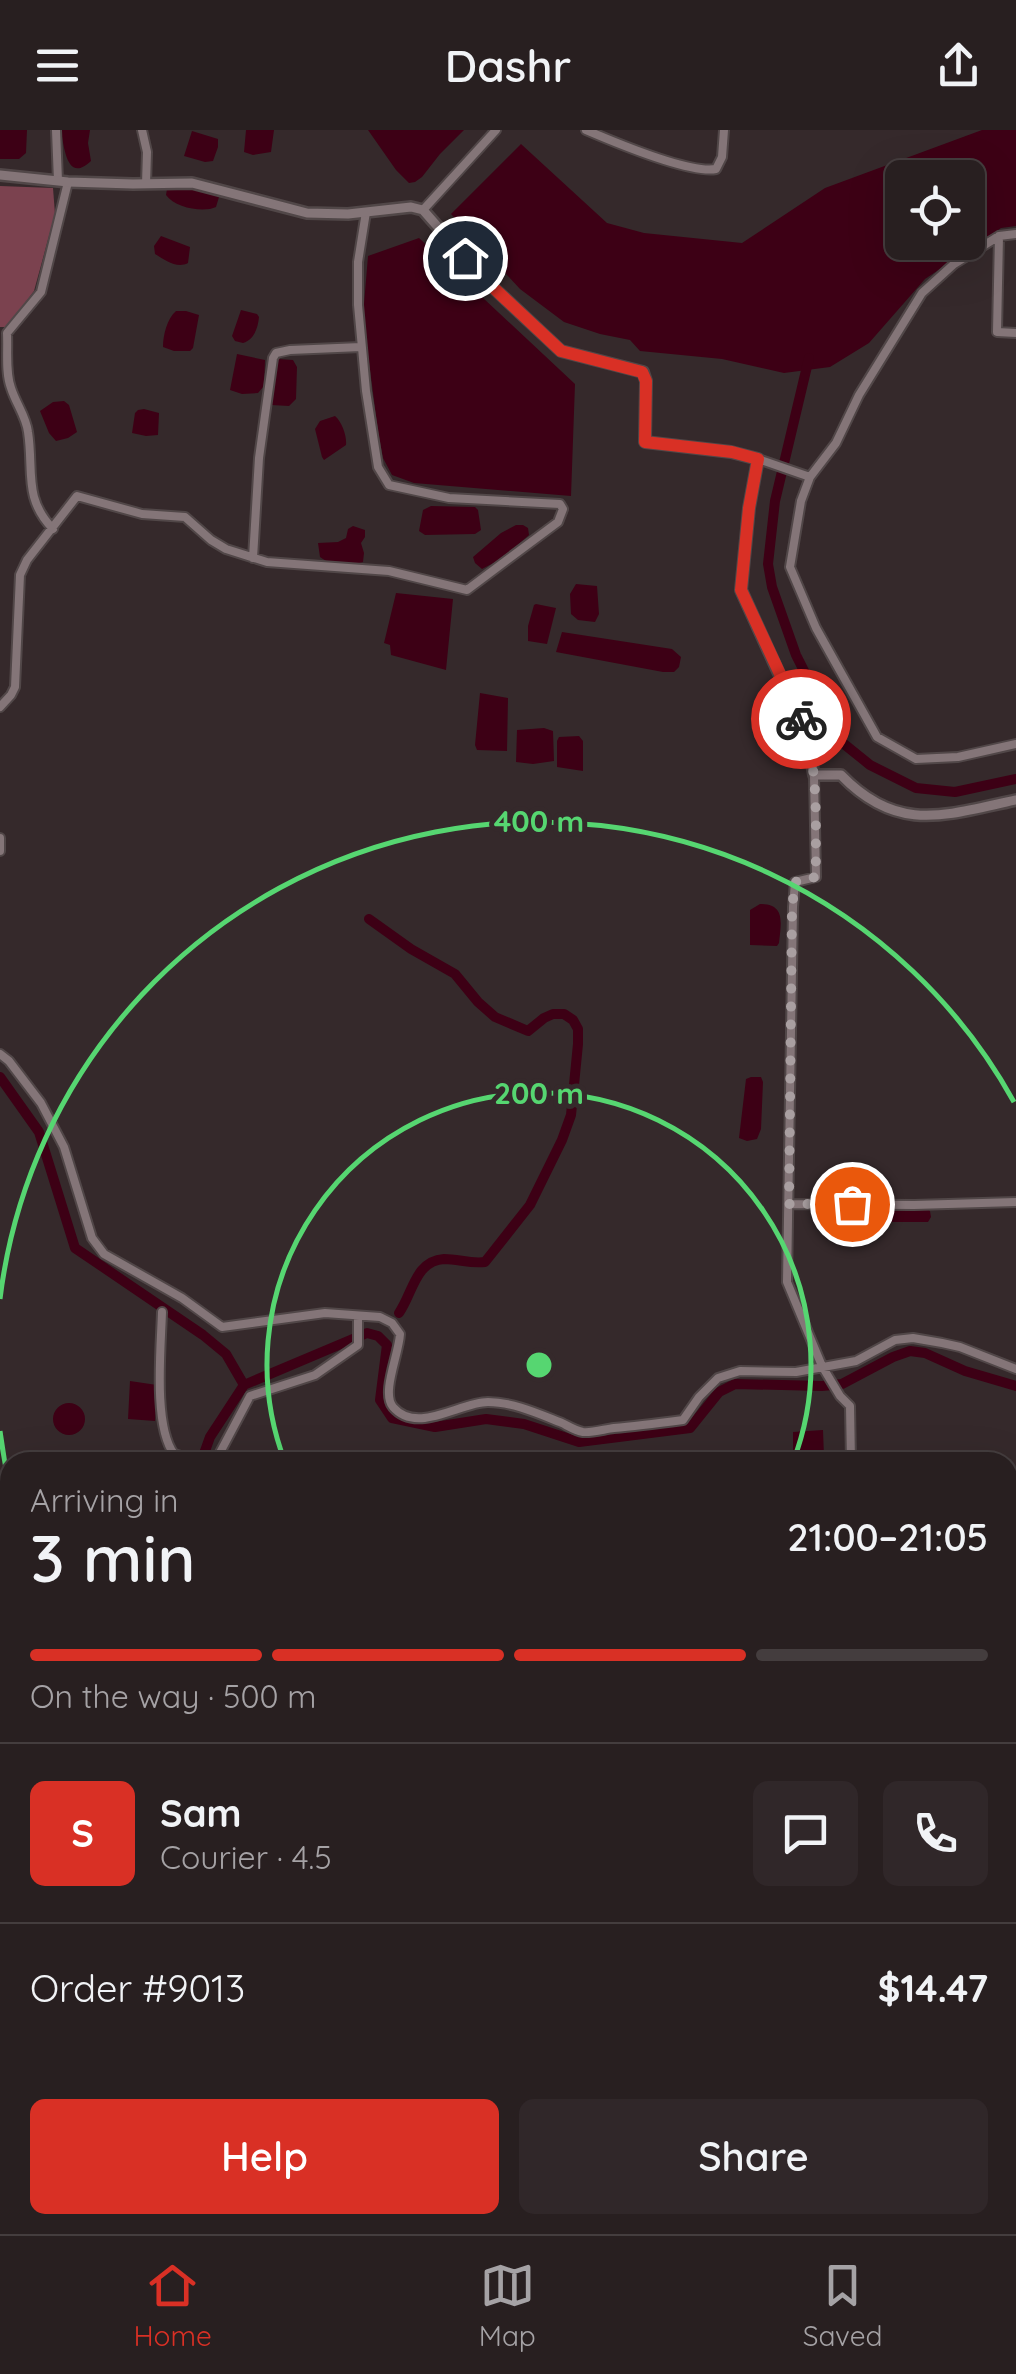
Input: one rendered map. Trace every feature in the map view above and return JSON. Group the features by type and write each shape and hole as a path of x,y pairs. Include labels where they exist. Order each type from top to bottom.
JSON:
{"street":[{"path":"54,529 34,500 28,431 21,408 5,387 6,333 41,292 63,181 56,130"},
{"path":"142,130 147,152 146,184"},
{"path":"423,210 496,130"},
{"path":"586,130 685,166 711,170 716,169 722,156 724,130"},
{"path":"0,174 63,181 192,183 307,213 410,207 423,210 482,277 561,351 642,372 646,381 645,442 732,452 810,477"},
{"path":"0,707 14,686 20,575 27,560 77,496 142,514 185,517 226,549 267,562 389,571 468,590 558,522 563,509 560,504 449,498 389,485 378,467 358,306 358,262 366,212"},
{"path":"1016,234 999,236 954,264 922,293 859,396 836,443 810,477 801,501 790,567 816,628 877,737 916,759 958,758 1016,744"},
{"path":"999,236 997,332 1016,333"},
{"path":"253,558 259,458 274,358 281,351 362,348"},
{"path":"758,459 741,590 806,733 814,774 816,877 795,882 792,908 787,1282 824,1370 850,1406 851,1452"},
{"path":"814,774 842,776 858,793 896,814 954,814 1016,800"},
{"path":"0,838 0,851"},
{"path":"0,1054 9,1060 41,1103 64,1147 92,1238 104,1254 182,1298 222,1327 325,1314 380,1317 392,1323 400,1334 399,1351 387,1398 395,1411 410,1416 424,1418 488,1402 524,1409 583,1432 683,1420 718,1378 740,1371 824,1370 856,1361 894,1340 914,1338 960,1347 1016,1369"},
{"path":"789,1204 1016,1202"},
{"path":"162,1312 162,1410 165,1436 173,1452"},
{"path":"219,1452 250,1396 315,1376 358,1344 358,1316"}],"shaded area":[{"path":"0,130 27,130 26,153 19,159 0,159"},
{"path":"61,130 90,130 91,161 83,167 72,166"},
{"path":"246,130 274,130 271,152 244,152"},
{"path":"368,130 464,130 422,177 409,183"},
{"path":"982,130 1016,130 1016,226 1001,228 985,239 985,160 901,160"},
{"path":"192,131 218,139 213,161 184,156"},
{"path":"521,144 607,223 644,233 742,243 825,188 885,166 885,260 953,260 925,279 869,343 830,367 784,373 722,359 640,351 630,340 564,322 520,289 451,214"},
{"path":"176,185 217,194 216,207 197,209 176,203 166,195 167,189"},
{"path":"0,186 53,188 55,214 34,291 7,327 0,327"},
{"path":"161,236 190,247 188,263 175,264 155,254 154,246"},
{"path":"419,238 575,384 571,496 414,483 392,475 383,458 378,431 363,316 368,256"},
{"path":"241,310 259,317 255,333 243,343 232,336"},
{"path":"176,311 199,315 190,351 163,347 166,328"},
{"path":"237,354 265,360 264,386 258,393 230,390"},
{"path":"278,359 293,360 297,367 296,399 289,406 271,405"},
{"path":"64,401 69,405 77,432 56,441 40,411 53,402"},
{"path":"144,409 159,413 158,435 132,433 135,413"},
{"path":"335,416 344,429 346,445 324,460 315,429 320,421"},
{"path":"431,506 475,507 481,530 475,534 425,535 419,531 423,510"},
{"path":"516,525 528,528 529,535 501,559 482,569 475,563 473,557"},
{"path":"353,526 365,530 361,543 363,562 341,564 320,557 318,543 338,542 346,538"},
{"path":"576,584 597,586 599,614 595,622 578,620 571,614 570,594"},
{"path":"396,593 453,599 446,670 391,655 390,645 384,643"},
{"path":"536,604 556,608 547,644 528,641 528,626"},
{"path":"562,632 672,649 681,657 679,667 674,672 663,672 556,652"},
{"path":"480,693 508,698 507,751 477,750"},
{"path":"517,730 553,731 554,761 516,762"},
{"path":"579,736 583,741 583,771 557,767 559,737"},
{"path":"760,904 778,911 781,922 777,946 750,945 750,910"},
{"path":"761,1077 763,1082 761,1129 757,1139 747,1141 739,1138 746,1079"},
{"path":"866,1207 926,1208 931,1217 928,1222 859,1221 856,1212"},
{"path":"130,1381 157,1385 155,1421 128,1419"},
{"path":"69,1403 80,1408 85,1419 80,1430 69,1435 58,1430 53,1419 58,1408"},
{"path":"823,1430 824,1452 793,1452 793,1432"}],"waterway":[{"path":"809,358 775,501 768,564 796,655 839,740 870,765 916,788 955,792 1016,779"},
{"path":"369,919 455,974 495,1017 528,1031 544,1018 564,1014 578,1029 571,1115 530,1205 485,1262 444,1259 427,1265 399,1313"},
{"path":"0,1077 39,1132 75,1248 203,1335 226,1354 244,1385"},
{"path":"205,1452 244,1385 367,1333 378,1336 387,1345 380,1400 392,1418 435,1427 486,1419 524,1424 579,1442 690,1428 719,1392 735,1384 842,1384 910,1351 1016,1386"}],"way so far":[{"path":"801,719 814,774 816,877 795,882 792,908 789,1204 852,1204"}],"route":[{"path":"465,258 561,351 642,372 646,381 645,442 732,452 758,459 741,590 801,719"}]}
